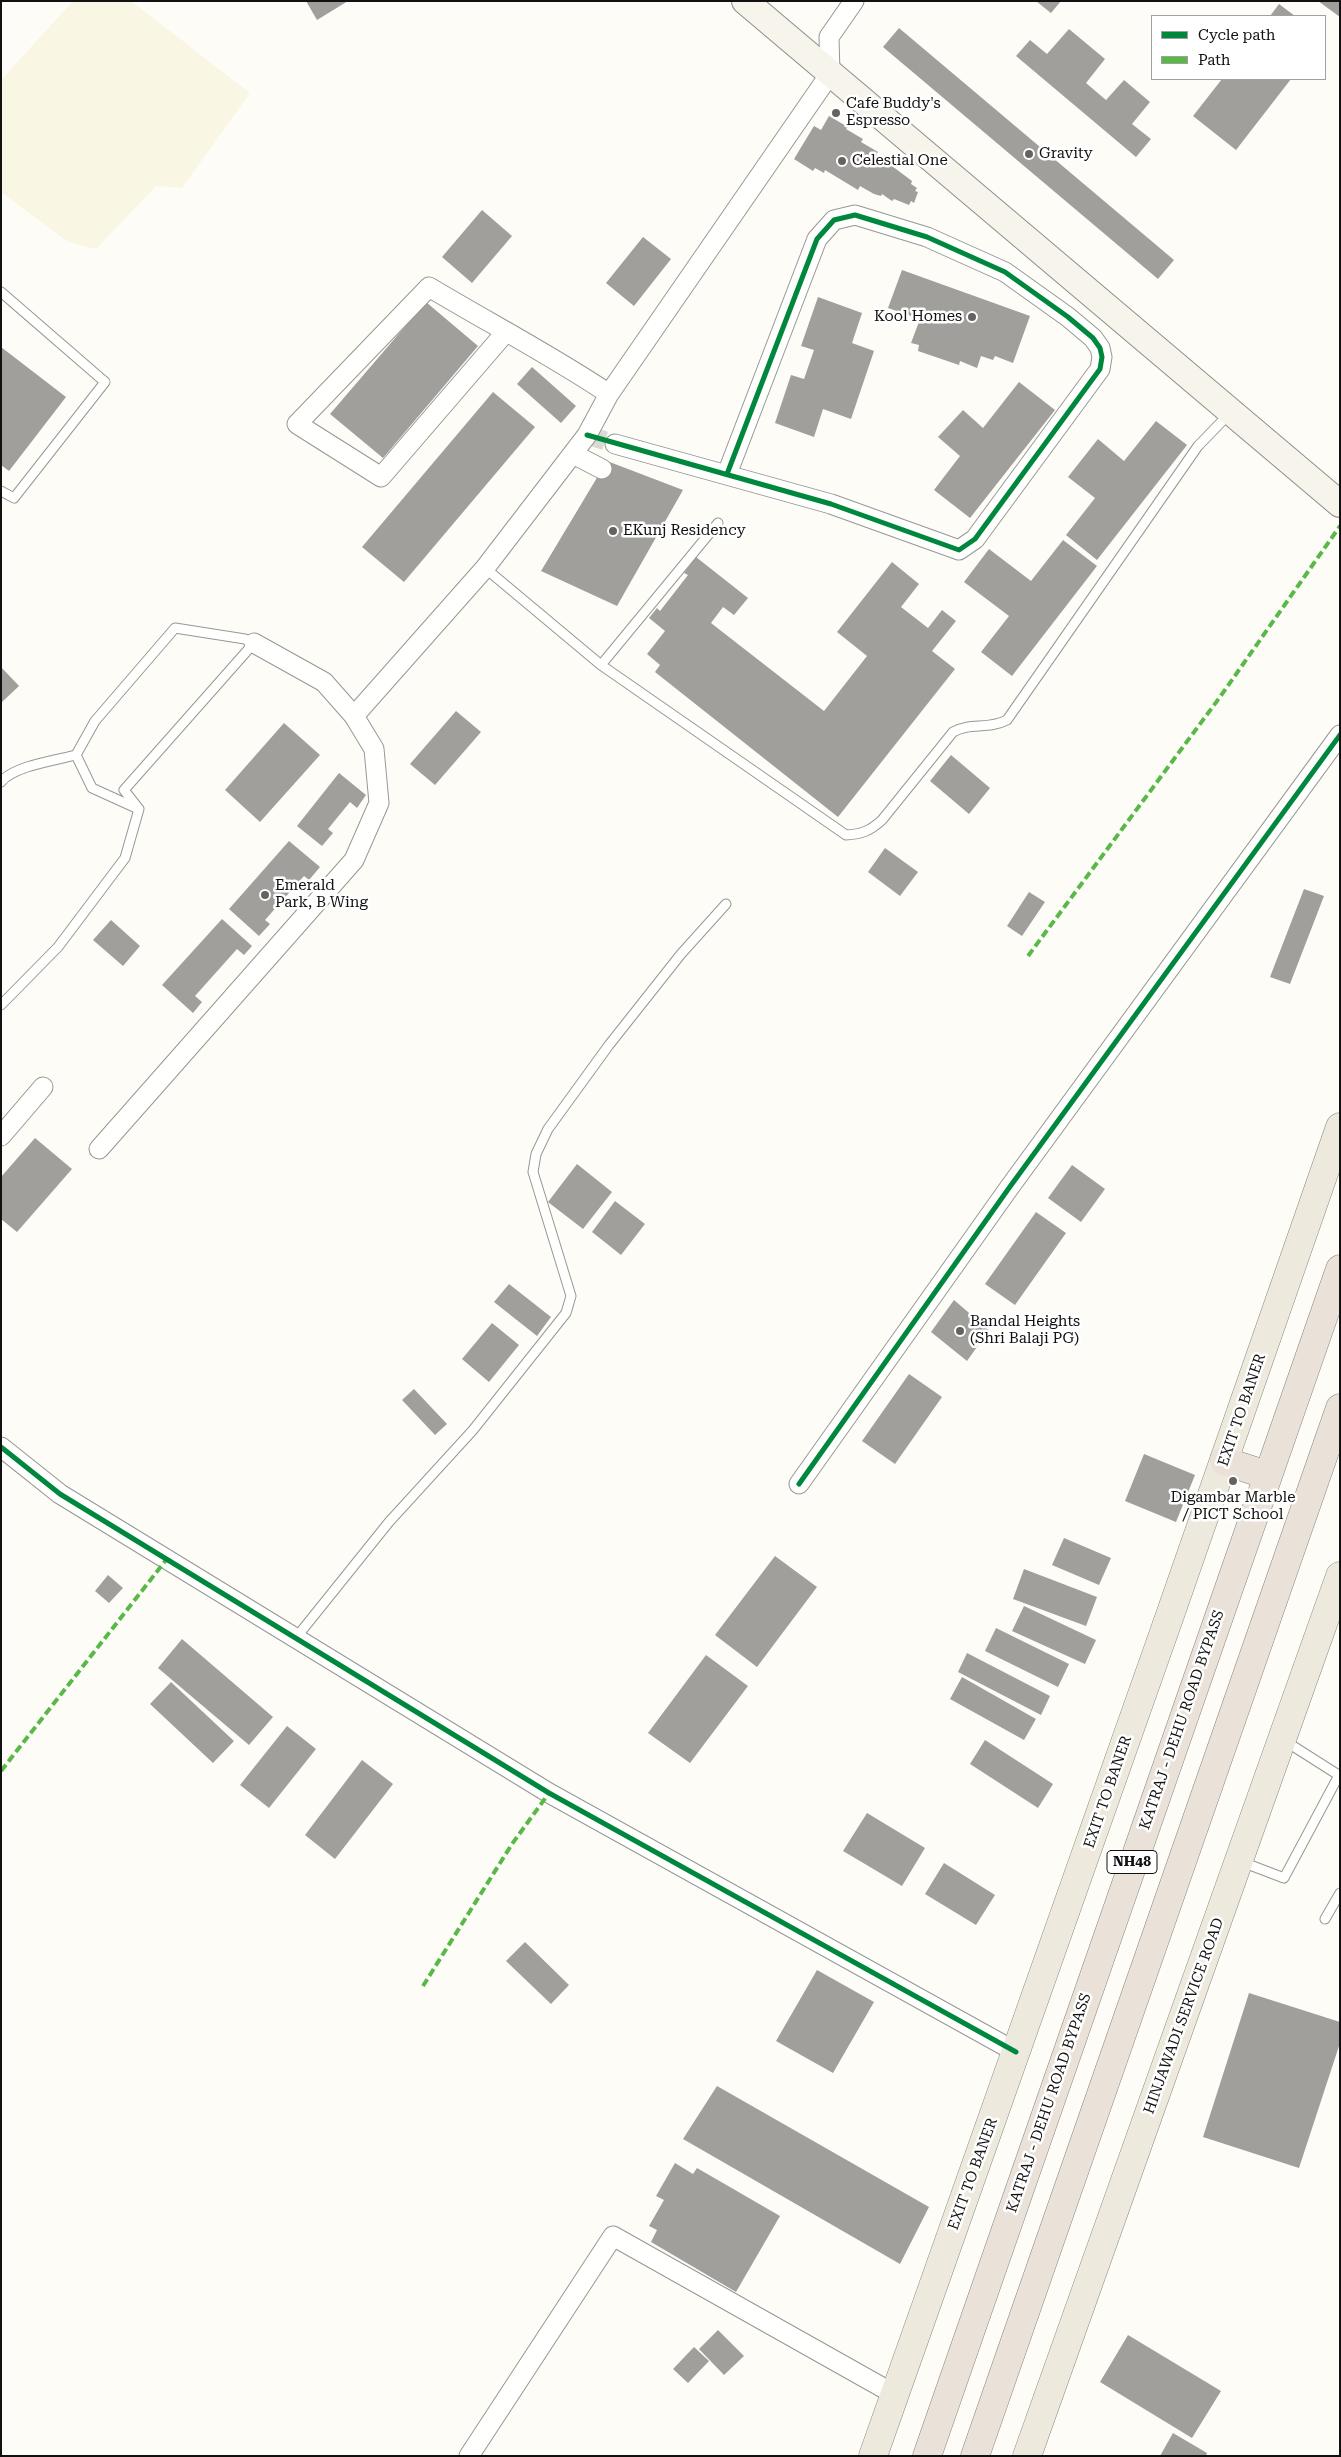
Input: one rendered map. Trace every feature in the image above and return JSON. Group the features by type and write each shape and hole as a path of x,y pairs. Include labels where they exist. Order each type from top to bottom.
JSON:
{"highway":[{"name":"KATRAJ - DEHU ROAD BYPASS","path":"927,2456 1340,1269"},
{"name":"NH48","path":"975,2456 1340,1408"},
{"path":"1224,1461 1267,1475"}],"main road":[{"name":"EXIT TO BANER","path":"873,2456 1340,1127"},
{"name":"HINJAWADI SERVICE ROAD","path":"1027,2456 1340,1576"}],"street":[{"path":"745,1 1340,504"},
{"path":"354,716 485,568 587,435 609,394 830,74 829,37 854,1"},
{"path":"615,444 831,504 959,550 975,539 1100,369 1102,357 1100,348 1093,338 1068,317 1005,272 927,236 855,215 834,220 817,239 726,474"},
{"path":"505,333 382,477 297,424 429,287 505,333 561,362 609,394"},
{"path":"573,454 602,469"},
{"path":"99,1149 354,860 379,803 374,749 354,716 324,682 254,643"},
{"path":"799,1484 1009,1188 1340,736"},
{"path":"1,1136 43,1087"},
{"path":"1,1446 60,1494 295,1640 550,1793 1016,2052"},
{"path":"469,2456 614,2236 894,2394"}],"lane":[{"path":"1,491 14,498 105,382 3,297"},
{"path":"485,568 601,665 846,835 871,830 953,732 962,727 996,726 1007,720 1198,446 1231,412"},
{"path":"601,665 718,523"},
{"path":"1,782 5,777 36,765 76,755 95,721 175,628 245,639 254,643 124,790 139,809"},
{"path":"76,755 92,788 139,809"},
{"path":"1,1005 58,947 126,858 139,809"},
{"path":"295,1640 389,1522 473,1430 566,1313 571,1296 533,1172 536,1154 548,1129 609,1045 681,954 726,904"},
{"path":"1239,1861 1284,1878 1340,1776 1283,1740"},
{"path":"1325,1919 1340,1893"}],"shaded area":[{"path":"73,1 131,1 250,93 182,188 156,186 96,249 68,242 1,192 1,80"}],"building":[{"path":"306,1 348,1 317,20"},
{"path":"1036,1 1061,1 1051,13"},
{"path":"1318,1 1340,1 1340,17"},
{"path":"1279,4 1294,15 1271,15"},
{"name":"Gravity","path":"899,28 1174,260 1158,279 883,47"},
{"path":"1069,29 1105,59 1086,83 1106,100 1124,80 1150,102 1132,124 1151,139 1136,157 1016,56 1030,40 1047,54"},
{"path":"1221,80 1290,80 1236,150 1193,116"},
{"name":"Celestial One","path":"829,116 848,127 846,129 863,139 861,142 878,152 876,154 912,181 911,184 917,188 915,191 918,192 914,203 911,201 909,205 894,199 892,201 882,194 881,196 874,194 860,186 858,190 825,170 824,173 815,168 813,171 794,159 814,126 821,130"},
{"path":"482,210 512,236 472,283 442,257"},
{"path":"643,237 671,259 634,306 606,283"},
{"name":"Kool Homes","path":"902,270 1030,316 1013,363 995,356 993,360 981,356 977,368 960,361 959,365 918,351 919,345 911,343 920,319 888,308"},
{"path":"818,297 862,313 852,343 874,351 851,419 823,409 814,437 775,423 791,375 804,379 814,350 801,346"},
{"path":"426,302 478,346 383,458 330,414"},
{"path":"1,347 66,397 9,471 1,465"},
{"path":"532,367 576,406 561,423 517,384"},
{"path":"1019,382 1055,410 970,518 934,490 960,456 938,437 963,410 983,428"},
{"path":"493,392 535,427 404,582 362,547"},
{"path":"1156,421 1187,445 1097,560 1066,535 1095,498 1068,477 1098,439 1124,461"},
{"name":"EKunj Residency","path":"607,461 683,490 617,606 541,571"},
{"path":"1063,540 1097,566 1012,676 981,652 1009,616 964,582 989,549 1031,581"},
{"path":"696,557 748,598 734,615 723,607 711,623 824,711 867,656 837,632 892,562 919,584 901,607 928,628 942,610 956,621 932,651 955,669 838,817 655,672 660,665 647,654 665,631 649,618 657,608 660,611 688,575 684,573"},
{"path":"1,667 19,686 1,703"},
{"path":"456,711 481,732 435,785 410,764"},
{"path":"284,723 320,755 260,822 225,790"},
{"path":"951,755 990,788 969,814 930,781"},
{"path":"339,773 366,795 357,808 350,802 328,829 333,833 322,846 297,826"},
{"name":"Emerald Park, B Wing","path":"289,841 320,867 309,880 304,876 265,920 270,924 259,936 229,909"},
{"path":"885,848 918,872 900,896 868,872"},
{"path":"1304,889 1324,896 1290,984 1270,977"},
{"path":"1029,892 1045,902 1022,936 1007,926"},
{"path":"222,919 252,946 244,955 237,949 195,996 202,1002 193,1013 162,985"},
{"path":"111,920 140,946 123,966 93,940"},
{"path":"35,1138 72,1169 17,1232 1,1219 1,1177"},
{"path":"577,1164 612,1192 583,1229 548,1202"},
{"path":"1072,1165 1105,1189 1081,1222 1048,1198"},
{"path":"615,1201 645,1224 621,1255 592,1232"},
{"path":"1036,1212 1066,1233 1015,1305 985,1284"},
{"path":"509,1284 551,1317 537,1336 494,1302"},
{"name":"Bandal Heights (Shri Balaji PG)","path":"954,1300 989,1330 967,1361 931,1332"},
{"path":"492,1323 519,1345 489,1382 462,1359"},
{"path":"909,1374 942,1397 895,1464 862,1441"},
{"path":"414,1389 447,1424 435,1435 402,1400"},
{"path":"1144,1454 1195,1475 1176,1522 1125,1501"},
{"path":"1064,1538 1111,1558 1099,1585 1052,1565"},
{"path":"775,1556 817,1587 757,1667 715,1635"},
{"path":"1024,1569 1097,1597 1086,1626 1013,1599"},
{"path":"108,1575 123,1588 109,1603 95,1591"},
{"path":"1024,1606 1096,1640 1085,1664 1012,1631"},
{"path":"996,1628 1069,1664 1058,1687 985,1651"},
{"path":"182,1639 273,1717 249,1745 158,1668"},
{"path":"967,1653 1050,1696 1041,1715 958,1672"},
{"path":"706,1655 748,1686 690,1763 648,1733"},
{"path":"962,1677 1036,1719 1024,1740 950,1699"},
{"path":"171,1682 234,1741 213,1763 150,1704"},
{"path":"287,1726 316,1749 269,1808 240,1785"},
{"path":"985,1740 1053,1784 1038,1808 970,1764"},
{"path":"362,1760 393,1784 335,1859 305,1835"},
{"path":"867,1813 925,1848 902,1886 843,1851"},
{"path":"944,1863 995,1895 976,1925 925,1894"},
{"path":"525,1942 569,1985 551,2004 506,1961"},
{"path":"817,1970 874,2002 833,2073 776,2041"},
{"path":"1249,1993 1340,2022 1340,2043 1299,2168 1203,2137"},
{"path":"717,2086 929,2207 900,2264 683,2139"},
{"path":"675,2163 693,2174 697,2168 780,2216 736,2292 651,2242 657,2230 649,2226 664,2200 656,2196"},
{"path":"718,2330 744,2356 724,2375 699,2349"},
{"path":"1128,2335 1221,2391 1192,2438 1100,2382"},
{"path":"694,2347 709,2361 688,2383 673,2369"},
{"path":"1173,2433 1207,2453 1206,2456 1160,2456"}],"tunnel":[{"path":"587,435 615,444"}],"marked path":[{"path":"1028,956 1220,697 1340,526"},
{"path":"1,1771 166,1560"},
{"path":"423,1986 512,1844 549,1793"}],"cycle path":[{"path":"587,435 831,504 959,550 975,539 1100,369 1102,357 1100,348 1093,338 1068,317 1005,272 927,237 855,215 834,220 817,239 727,474"},
{"path":"799,1484 1009,1188 1340,735"},
{"path":"1,1447 60,1494 549,1793 1016,2052"}],"place":[{"name":"Cafe Buddy's Espresso","path":"836,113"},
{"name":"Gravity","path":"1029,154"},
{"name":"Celestial One","path":"842,161"},
{"name":"Kool Homes","path":"972,317"},
{"name":"EKunj Residency","path":"613,531"},
{"name":"Emerald Park, B Wing","path":"265,895"},
{"name":"Bandal Heights (Shri Balaji PG)","path":"960,1331"},
{"name":"Digambar Marble / PICT School","path":"1233,1481"}]}
